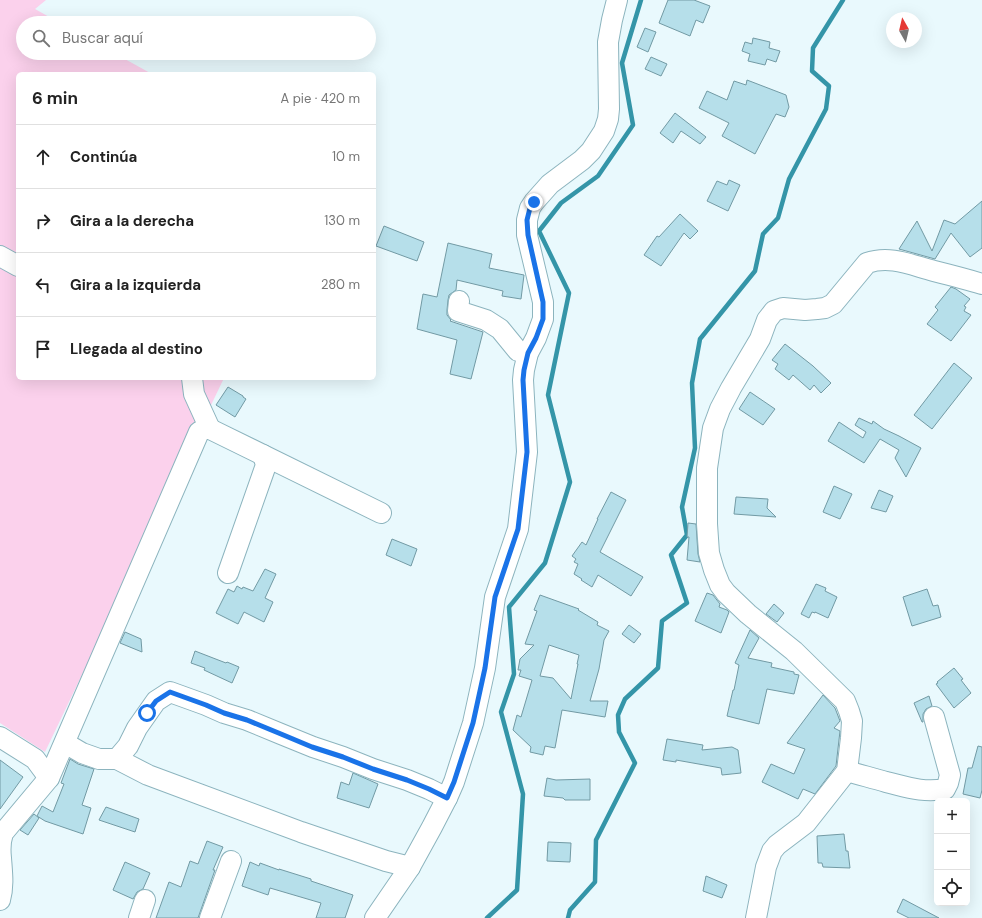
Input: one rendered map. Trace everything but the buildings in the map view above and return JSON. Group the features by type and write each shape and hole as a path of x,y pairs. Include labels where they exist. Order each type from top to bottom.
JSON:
{"street":[{"path":"375,918 410,867 447,798 454,782 473,723 485,668 495,597 518,529 527,452 523,380 524,370 528,353 536,338 543,319 543,302 528,235 527,220 530,208 534,202 550,184 582,160 591,151 604,131 608,119 609,109 608,42 612,20 618,0"},
{"path":"0,256 16,265"},
{"path":"756,918 766,867 772,851 777,845 806,823 847,771 852,721 845,701 794,652 748,614 726,593 720,585 709,553 707,524 707,468 713,428 720,409 760,339 767,320 774,312 783,308 817,310 825,308 833,304 867,263 879,260 912,264 982,284"},
{"path":"459,301 458,311 486,320 500,329 518,351 528,353"},
{"path":"192,380 194,394 210,429"},
{"path":"0,900 2,893 0,844 3,833 49,778 199,432 204,429 210,429 381,513"},
{"path":"228,573 266,465 263,455"},
{"path":"117,759 128,746 137,728 156,701 170,692 373,769 407,780 447,798"},
{"path":"847,771 909,789 935,791 944,788 950,775 934,717"},
{"path":"0,737 35,759 49,778"},
{"path":"65,743 82,753 99,759 117,759 148,775 301,832 386,861 410,867"},
{"path":"210,918 231,861"}],"shaded area":[{"path":"0,0 46,0 35,9 48,16 16,16 16,60 127,60 148,72 16,72 16,380 223,380 45,752 0,723"}],"waterway":[{"path":"487,918 517,890 523,794 501,712 514,674 509,607 545,563 570,482 548,395 569,293 539,231 561,203 598,176 633,125 622,63 641,0"},
{"path":"568,918 570,910 595,882 596,840 635,763 619,732 618,715 625,699 658,668 662,621 687,603 671,555 687,535 682,507 695,448 692,383 700,339 755,271 763,234 778,218 789,179 826,109 829,86 812,71 813,48 843,0"}],"route":[{"path":"147,713 156,701 170,692 224,713 247,720 312,747 407,780 447,798 454,782 473,723 485,668 495,597 518,529 527,452 523,380 524,370 528,353 536,338 543,319 543,302 528,235 527,220 530,208 534,202"}]}
